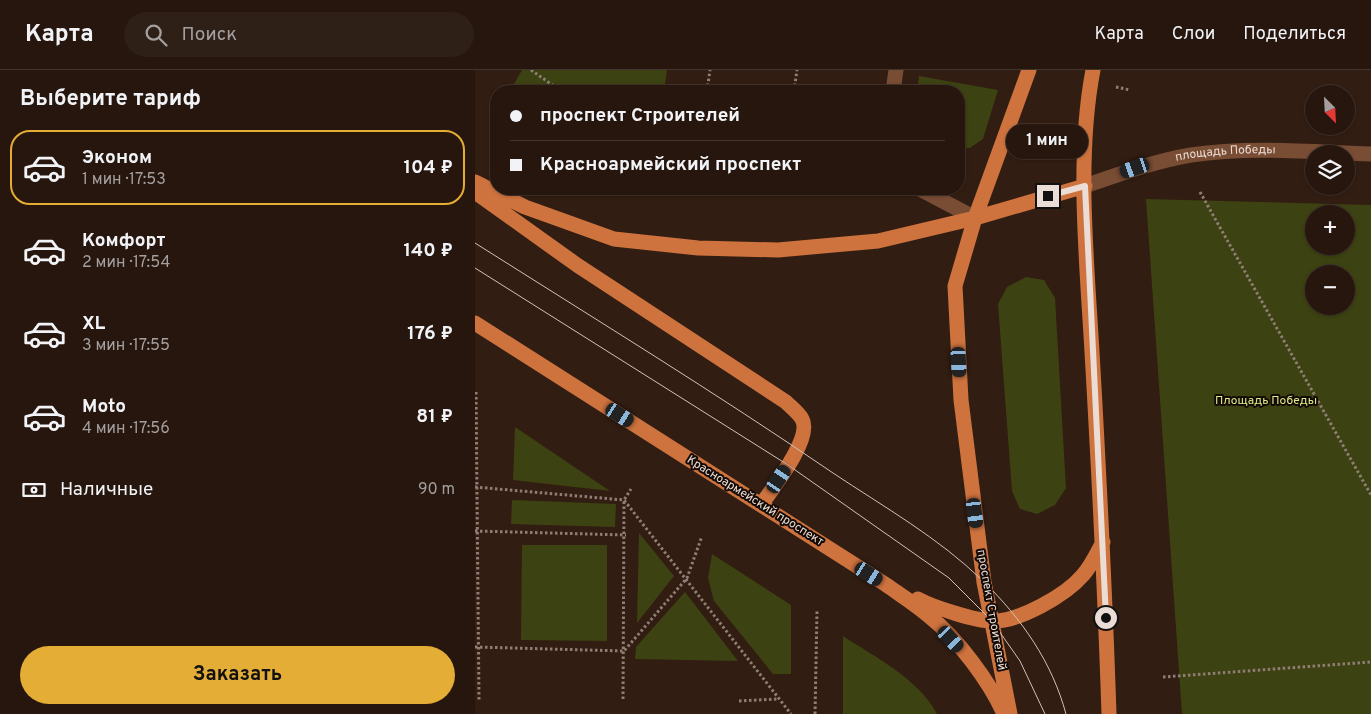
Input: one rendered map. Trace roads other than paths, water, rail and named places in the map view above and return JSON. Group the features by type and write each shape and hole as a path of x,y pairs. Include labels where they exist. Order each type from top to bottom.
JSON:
{"main road":[{"name":"проспект Строителей","path":"1010,714 983,582 961,400 955,286 975,218 1029,70"},
{"path":"1093,70 1084,146 1103,542 1109,714"},
{"path":"475,182 490,190"},
{"path":"501,195 525,207 614,239 698,248 779,250 878,241 975,218 1085,186"},
{"path":"475,192 577,265 786,402 803,420 804,435 798,448 761,505"},
{"name":"Красноармейский проспект","path":"475,323 885,584 930,617 972,661 997,699 1004,714"},
{"path":"885,584 933,607 992,622 1017,617 1049,602 1083,575 1103,542"}],"street":[{"path":"894,85 896,70"},
{"name":"площадь Победы","path":"1085,186 1135,168 1191,155 1261,151 1371,154"},
{"path":"931,195 975,218"}],"tram line":[{"path":"475,243 745,414 911,524 966,565 997,595 1034,642 1053,677 1066,714"},
{"path":"475,268 788,465 949,578 992,621 1020,661 1045,714"}],"park label":[{"name":"Площадь Победы","path":"1266,401"}]}
